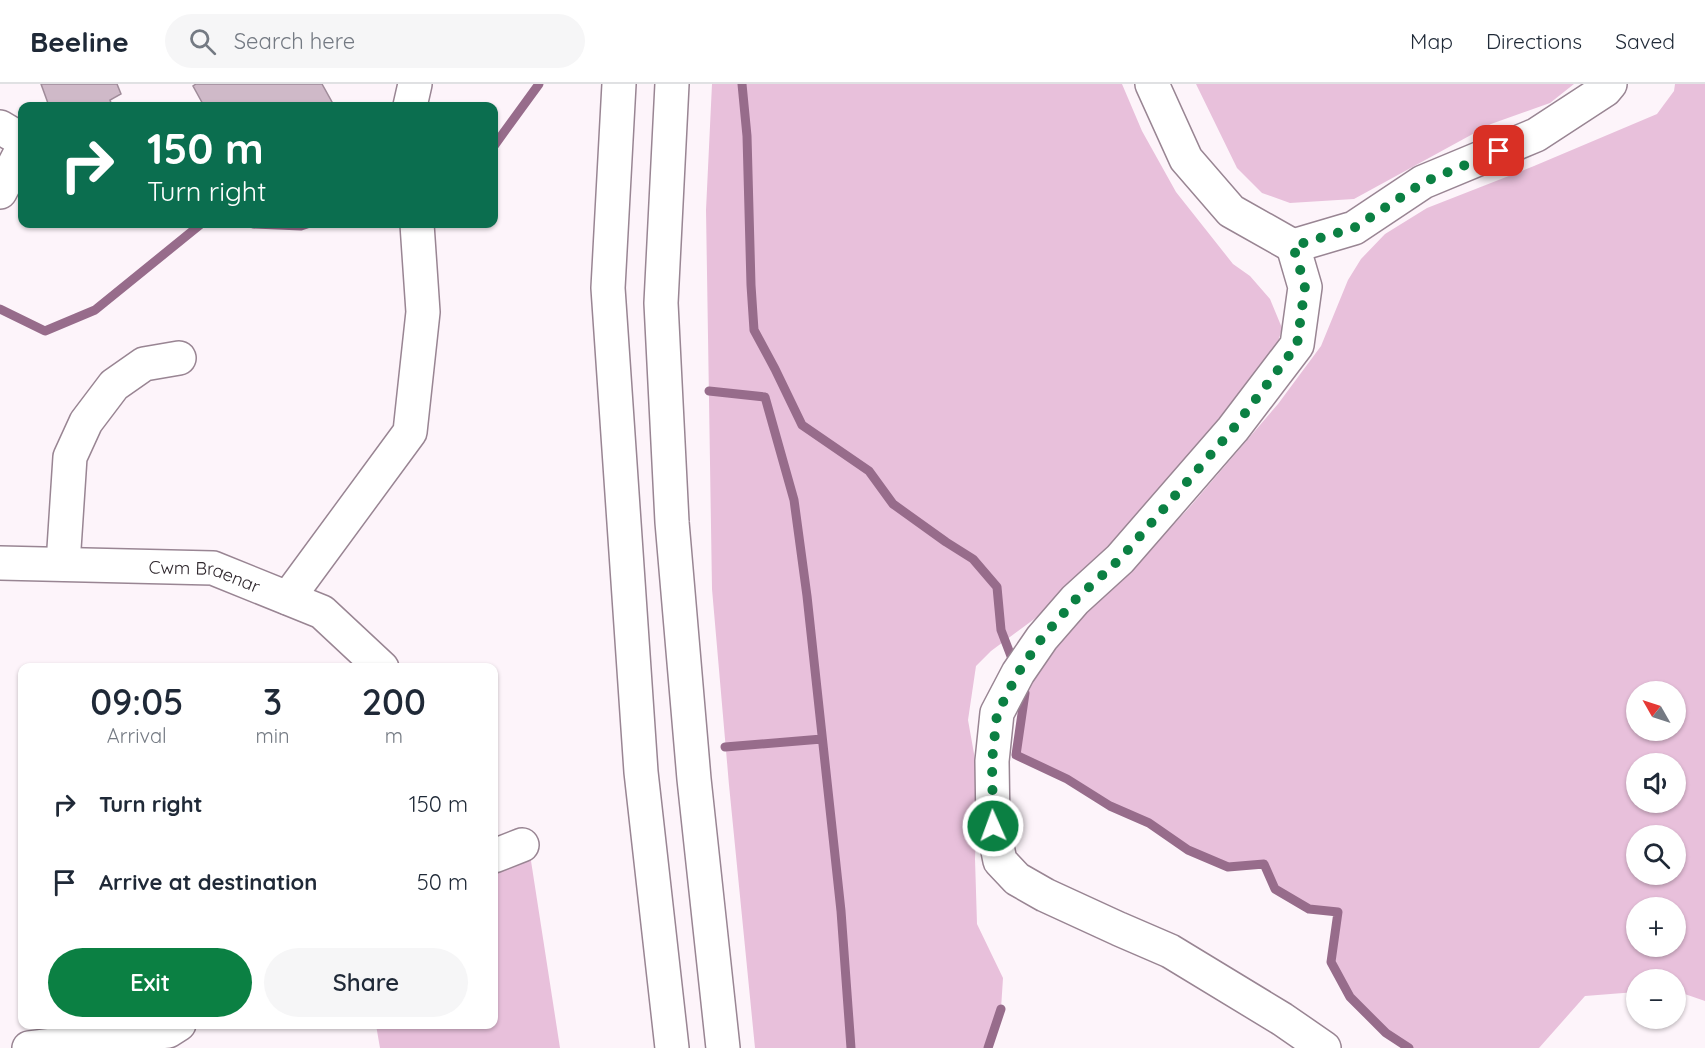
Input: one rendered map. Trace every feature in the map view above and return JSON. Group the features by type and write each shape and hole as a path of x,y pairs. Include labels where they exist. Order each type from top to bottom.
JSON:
{"street":[{"path":"411,102 415,84"},
{"path":"619,84 608,288 641,772 672,1048"},
{"path":"672,84 661,303 672,522 694,779 723,1048"},
{"path":"1152,84 1186,159 1231,211 1293,246 1305,286 1297,345 1233,429 1120,559 1075,600 1042,638 1018,673 997,714 992,761 993,826 1000,861 1017,879 1045,895 1170,951 1282,1019 1324,1048"},
{"path":"1293,246 1354,228 1424,182 1536,135 1605,90 1610,84"},
{"path":"0,127 18,138"},
{"path":"0,192 18,158"},
{"path":"288,598 410,432 423,312 417,228"},
{"path":"63,564 70,457 86,422 114,385 144,364 179,358"},
{"name":"Cwm Braenar","path":"0,563 213,568 322,612 376,663"},
{"path":"29,1048 174,1035"}],"shaded area":[{"path":"712,84 1122,84 1142,131 1176,192 1233,264 1250,276 1270,299 1282,328 1274,357 1173,485 1056,603 991,651 976,666 968,720 978,776 975,859 977,924 1003,978 1001,1009 988,1048 755,1048 712,589 706,210"},
{"path":"1196,84 1574,84 1550,103 1491,124 1354,199 1290,203 1262,193 1237,168"},
{"path":"1675,84 1705,84 1705,1001 1686,994 1686,969 1626,969 1626,993 1585,996 1539,1048 1409,1048 1386,1033 1350,997 1331,962 1338,912 1309,909 1275,889 1264,864 1228,867 1188,850 1149,823 1110,806 1067,779 1016,755 1025,693 1075,622 1130,570 1188,509 1278,404 1321,346 1348,280 1361,259 1385,234 1427,208 1657,114 1674,91"},
{"path":"529,848 560,1048 380,1048 377,1029 498,1029 498,864"}],"building":[{"path":"41,84 117,84 121,94 110,100 111,102 48,102"},
{"path":"196,84 322,84 332,102 202,102 193,86"}],"waterway":[{"path":"498,140 539,84"},
{"path":"742,84 747,136 754,330 802,425 869,471 893,504 973,559 997,587 1001,630 1014,664"},
{"path":"0,309 45,331 95,310 196,228"},
{"path":"709,391 765,397 794,500 807,596 841,911 851,1048"},
{"path":"1022,686 1025,693 1016,755 1067,779 1110,806 1149,823 1188,850 1228,867 1264,864 1275,889 1309,909 1338,912 1331,962 1350,997 1386,1033 1409,1048"},
{"path":"725,747 822,739"},
{"path":"988,1048 1001,1009"}],"route":[{"path":"993,826 992,761 997,714 1018,673 1042,638 1075,600 1120,559 1233,429 1297,345 1305,286 1293,246 1354,228 1424,182 1499,151"}]}
